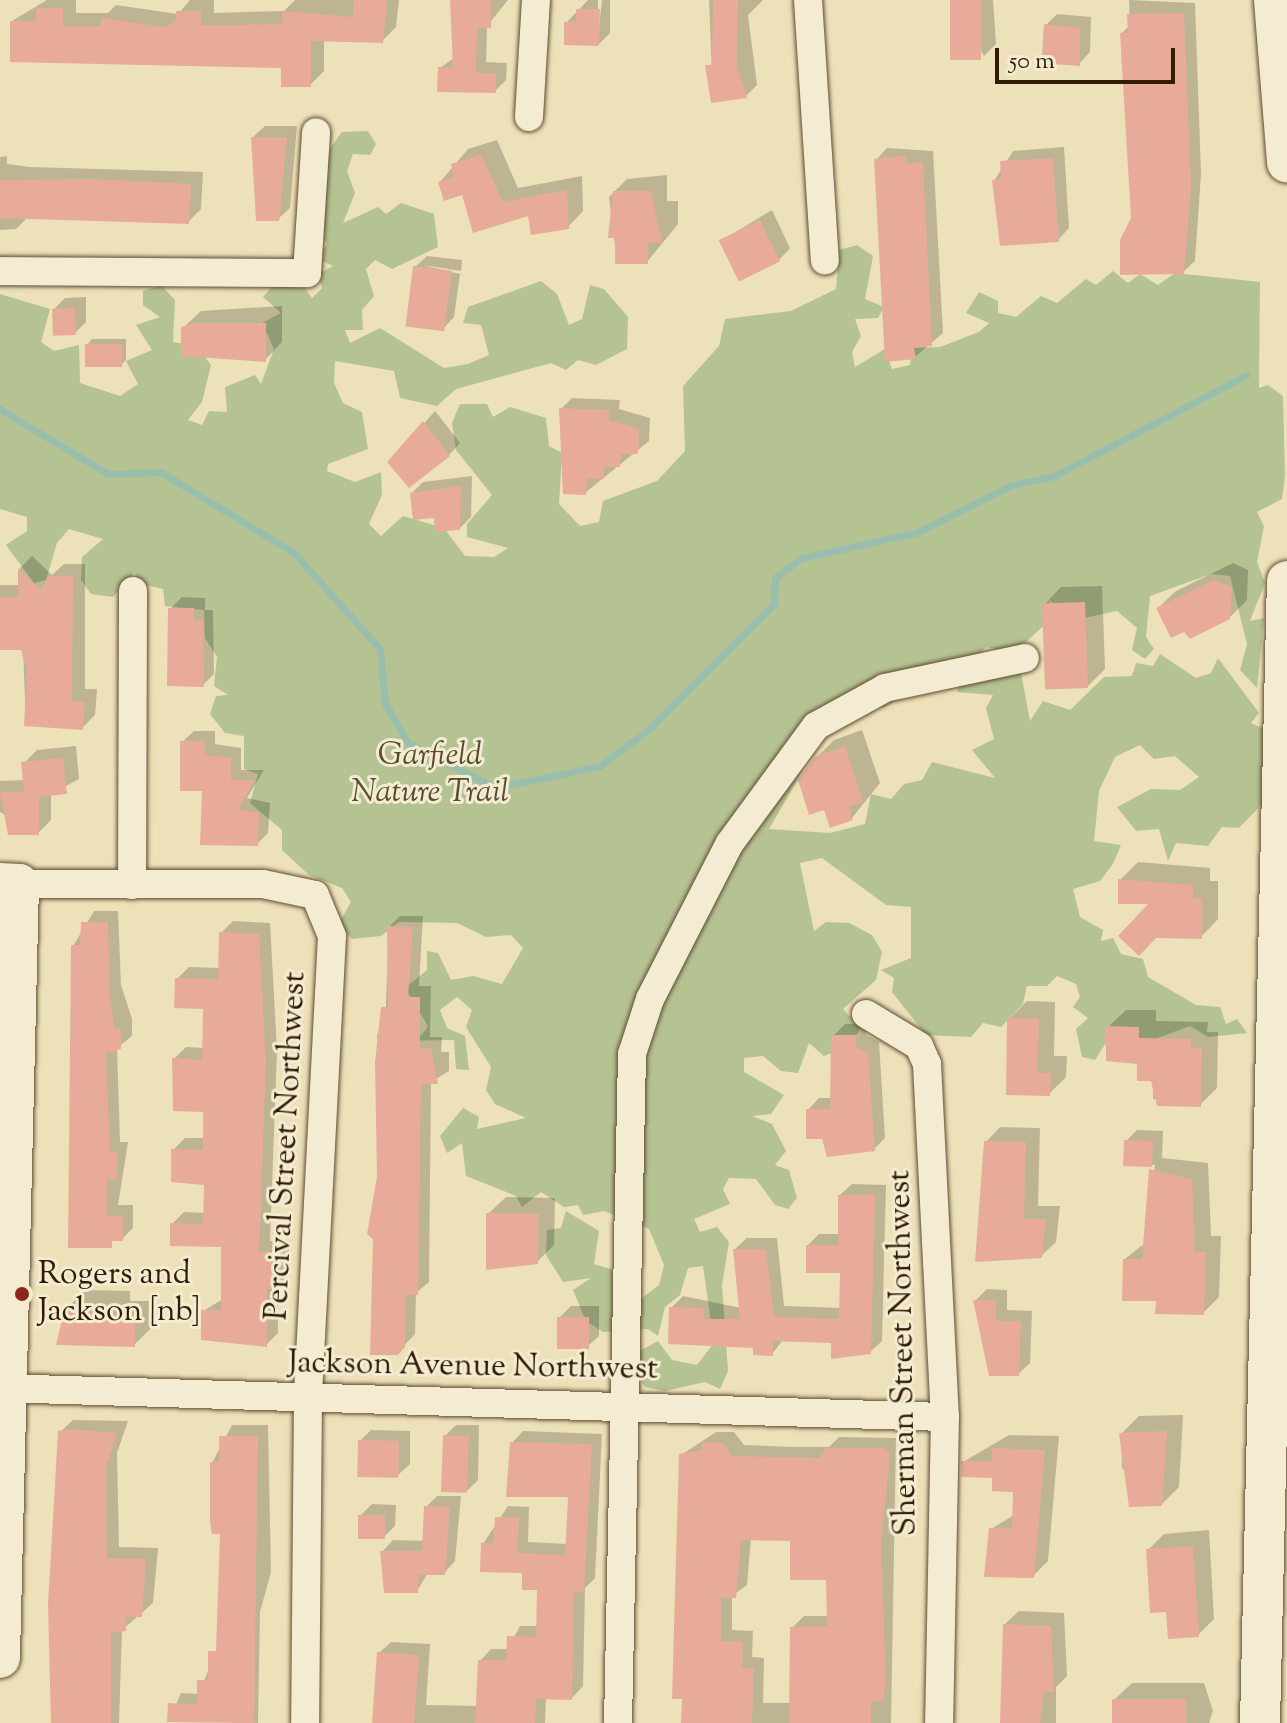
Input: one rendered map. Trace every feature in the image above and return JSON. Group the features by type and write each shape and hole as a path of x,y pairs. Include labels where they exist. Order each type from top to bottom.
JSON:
{"street":[{"path":"529,117 536,0"},
{"path":"808,0 825,260"},
{"path":"1274,0 1287,162"},
{"path":"0,271 307,273 316,132"},
{"path":"1260,1723 1287,581"},
{"path":"0,1658 10,884 132,885 133,591"},
{"path":"618,1723 632,1054 679,936 739,830 832,712 897,684 1025,658"},
{"name":"Percival Street Northwest","path":"132,885 263,884 315,895 332,936 308,1396 305,1723"},
{"name":"Sherman Street Northwest","path":"866,1014 919,1046 927,1064 945,1417 939,1723"},
{"name":"Jackson Avenue Northwest","path":"3,1388 945,1417"}],"green space":[{"name":"Garfield Nature Trail","path":"368,131 376,144 370,155 353,154 347,171 355,193 343,223 378,207 386,214 401,203 434,214 438,247 392,269 375,260 366,269 374,296 362,310 363,330 345,330 350,343 380,328 444,368 468,364 489,355 481,325 463,323 468,307 541,281 557,294 569,325 582,319 590,285 604,289 628,317 627,349 596,365 578,360 566,370 551,363 456,389 437,406 400,398 394,371 335,361 334,383 343,403 362,412 368,449 328,464 327,471 355,482 381,472 382,495 369,524 381,536 403,516 444,528 465,556 494,557 508,548 467,537 467,524 492,495 456,450 452,423 460,404 487,404 493,417 510,407 546,418 549,446 562,453 559,504 580,526 599,522 603,501 657,481 685,451 683,386 719,346 725,319 791,311 836,289 839,250 857,245 873,256 865,299 884,307 878,318 855,319 861,336 852,352 855,367 885,349 892,369 910,365 913,348 940,347 979,332 989,323 966,313 979,292 998,301 998,313 1016,317 1041,296 1057,303 1086,279 1096,285 1113,271 1128,283 1140,274 1158,285 1175,273 1260,282 1259,388 1268,385 1283,396 1285,475 1282,499 1257,512 1264,526 1257,562 1265,583 1250,621 1264,618 1257,688 1240,670 1247,644 1230,576 1211,574 1150,596 1146,637 1154,649 1145,659 1132,650 1137,628 1117,611 1074,620 1049,600 1053,617 1026,642 1006,651 986,647 972,662 883,708 862,700 807,746 802,772 769,829 830,833 865,824 871,794 891,799 904,784 922,780 932,762 995,778 972,750 994,739 986,708 993,695 957,692 962,676 1002,667 1021,673 1030,721 1043,701 1070,710 1104,677 1132,676 1136,663 1153,666 1160,654 1196,678 1211,673 1218,658 1259,713 1251,723 1271,733 1268,798 1239,828 1222,827 1208,846 1176,843 1168,861 1159,829 1136,831 1117,807 1151,789 1180,790 1199,777 1175,756 1154,759 1140,745 1115,757 1099,791 1094,841 1121,845 1113,864 1100,881 1073,889 1080,917 1103,930 1101,941 1113,938 1121,954 1143,959 1148,977 1196,1005 1220,1007 1226,1024 1237,1019 1247,1033 1208,1037 1190,1026 1144,1043 1106,1043 1095,1060 1082,1057 1076,1029 1088,1018 1073,1007 1080,997 1076,984 1057,976 1047,986 1027,986 1023,1004 1001,1027 983,1023 971,1037 926,1035 892,992 894,978 881,970 911,958 911,907 886,905 822,858 800,863 814,931 826,922 849,923 872,935 882,952 876,980 843,1009 861,1028 849,1046 824,1056 809,1043 798,1073 781,1071 763,1056 744,1058 744,1072 784,1095 771,1114 752,1116 772,1124 786,1151 775,1165 789,1170 797,1198 788,1209 775,1205 756,1179 729,1178 723,1189 730,1204 694,1219 700,1232 717,1227 729,1242 722,1285 728,1371 720,1389 705,1382 665,1391 645,1387 637,1374 636,1353 658,1341 672,1360 697,1365 714,1343 703,1266 688,1268 680,1295 665,1307 658,1336 648,1329 603,1332 586,1321 573,1290 591,1278 563,1282 546,1255 547,1230 561,1228 566,1211 599,1231 594,1264 617,1271 637,1302 659,1285 664,1265 649,1229 604,1211 583,1215 578,1205 564,1207 541,1192 522,1207 516,1196 466,1176 462,1143 447,1153 440,1136 463,1108 479,1117 477,1129 526,1118 495,1104 486,1090 491,1067 466,1027 472,1010 457,997 440,1010 447,1028 465,1036 469,1070 456,1069 454,1040 377,1041 377,1033 422,1035 428,1026 405,988 427,970 427,951 438,953 451,980 473,976 502,984 523,948 511,935 486,937 457,923 399,922 381,936 352,939 338,925 351,902 342,888 309,875 282,850 282,830 250,803 258,774 244,769 244,736 225,733 210,714 216,696 228,695 214,686 217,657 205,638 204,610 165,606 163,589 137,583 135,572 113,597 91,594 81,580 82,557 103,539 69,529 57,543 46,580 34,583 6,545 27,531 27,517 0,509 0,294 50,309 41,342 54,351 79,345 80,383 120,396 138,384 126,361 152,350 136,325 160,317 143,305 143,291 161,285 175,300 173,342 196,346 211,365 202,402 188,420 202,425 209,411 227,412 225,387 255,375 261,384 274,349 262,323 281,313 263,297 277,281 297,278 312,298 322,288 318,274 333,266 317,259 327,244 316,227 329,171 322,159 342,132"}],"building":[{"path":"354,0 387,0 383,43 311,41 311,87 281,87 281,68 10,62 10,21 36,21 36,8 63,8 63,26 101,26 101,18 165,27 176,21 176,11 201,11 201,25 282,24 282,11 353,17"},
{"path":"450,0 491,0 491,28 477,28 476,73 496,73 496,93 437,92 438,67 453,67"},
{"path":"713,0 738,0 737,66 747,98 711,103 705,65 712,65"},
{"path":"950,0 981,0 981,60 950,60"},
{"path":"576,9 600,9 599,46 564,45 564,22 576,22"},
{"path":"1184,13 1191,187 1184,274 1120,275 1120,240 1131,218 1120,33 1128,33 1127,14"},
{"path":"1044,24 1080,28 1080,66 1052,64 1052,56 1042,55"},
{"path":"251,137 287,137 279,221 256,221"},
{"path":"481,155 503,202 567,190 569,229 531,235 528,216 473,233 462,195 444,201 438,182 454,177 451,164"},
{"path":"906,155 907,164 923,162 932,346 914,348 916,359 885,362 874,159"},
{"path":"1053,158 1059,242 1000,246 992,180 1001,179 1000,161"},
{"path":"93,179 191,184 189,224 0,218 0,180"},
{"path":"613,191 651,191 662,243 648,243 648,264 615,264 615,238 608,238"},
{"path":"760,220 780,261 739,282 719,240"},
{"path":"413,266 452,271 444,331 406,327"},
{"path":"75,308 76,335 53,336 52,309"},
{"path":"195,323 266,323 266,362 181,356 181,327"},
{"path":"85,344 122,344 122,367 85,367"},
{"path":"559,408 609,410 609,420 639,429 638,454 621,454 620,467 604,467 604,479 587,478 586,495 563,494"},
{"path":"423,421 450,456 409,488 387,462"},
{"path":"461,486 460,530 435,532 434,518 413,520 410,493"},
{"path":"18,568 41,590 48,576 73,576 72,701 85,702 83,730 24,726 27,669 21,650 0,650 0,597 18,597"},
{"path":"1214,580 1232,587 1230,619 1190,639 1184,632 1171,638 1156,608"},
{"path":"1085,602 1088,688 1045,689 1042,604"},
{"path":"168,608 194,608 194,620 203,621 204,687 167,686"},
{"path":"180,741 205,741 205,755 231,758 231,780 255,780 238,809 259,813 258,846 200,845 202,791 180,791"},
{"path":"845,746 863,802 849,807 853,820 830,828 824,810 809,815 798,780 815,757"},
{"path":"63,758 67,794 39,797 39,835 8,835 0,792 24,792 21,762"},
{"path":"1118,879 1193,885 1193,898 1202,898 1202,939 1156,938 1139,956 1118,936 1148,904 1118,904"},
{"path":"81,922 108,922 110,997 115,1029 121,1029 121,1049 106,1053 110,1152 117,1152 117,1179 107,1179 107,1216 123,1216 123,1241 112,1241 112,1248 68,1248 71,945 80,945"},
{"path":"387,926 413,927 408,997 420,997 420,1048 431,1048 438,1084 421,1084 418,1295 405,1295 405,1347 398,1355 370,1355 373,1239 367,1234 377,1177 375,1062 381,1007 388,1007"},
{"path":"219,932 259,934 266,1063 259,1252 278,1252 277,1289 267,1289 267,1347 201,1340 201,1310 221,1310 221,1247 170,1246 170,1223 203,1224 204,1185 171,1182 171,1149 203,1150 203,1112 173,1111 172,1058 202,1060 203,1009 174,1008 175,978 218,979"},
{"path":"1007,1018 1039,1019 1037,1073 1051,1073 1050,1096 1006,1095"},
{"path":"1106,1026 1139,1027 1139,1038 1191,1039 1191,1048 1202,1048 1201,1107 1157,1106 1151,1081 1137,1081 1137,1064 1106,1061"},
{"path":"831,1035 856,1035 856,1047 868,1053 875,1151 827,1157 822,1139 806,1139 806,1109 830,1109"},
{"path":"1124,1140 1153,1141 1152,1167 1123,1166"},
{"path":"984,1141 1026,1142 1024,1219 1046,1219 1042,1258 975,1262"},
{"path":"1149,1169 1192,1179 1195,1252 1206,1252 1204,1315 1155,1314 1156,1301 1122,1301 1123,1259 1142,1259"},
{"path":"838,1195 875,1195 871,1354 831,1359 831,1343 773,1341 773,1356 753,1355 753,1348 668,1344 669,1307 704,1308 704,1319 740,1319 733,1249 766,1249 774,1317 839,1319 840,1273 806,1273 806,1245 838,1245"},
{"path":"486,1213 539,1214 538,1264 486,1270"},
{"path":"973,1300 996,1300 996,1321 1021,1321 1019,1376 989,1376"},
{"path":"65,1307 114,1308 113,1318 135,1318 135,1347 56,1345"},
{"path":"557,1317 589,1317 589,1349 557,1349"},
{"path":"58,1431 117,1433 106,1466 107,1558 146,1559 142,1617 126,1617 126,1631 111,1633 111,1723 51,1723 48,1605"},
{"path":"1167,1431 1162,1506 1129,1507 1119,1433"},
{"path":"443,1435 469,1436 467,1493 441,1492"},
{"path":"219,1436 258,1436 254,1723 167,1722 168,1703 197,1705 197,1680 208,1680 208,1651 216,1651 220,1534 212,1534 210,1522 210,1462 219,1462"},
{"path":"358,1440 399,1441 398,1478 357,1477"},
{"path":"510,1442 592,1444 584,1592 574,1591 572,1700 536,1699 535,1723 475,1723 478,1660 506,1660 507,1636 536,1637 537,1590 522,1590 522,1573 480,1572 481,1543 493,1543 495,1517 519,1518 517,1553 565,1555 568,1497 506,1497"},
{"path":"702,1442 723,1443 732,1456 820,1458 826,1448 885,1448 890,1455 881,1545 886,1682 883,1701 871,1701 871,1723 789,1723 790,1627 827,1626 826,1580 790,1580 790,1541 741,1540 736,1598 721,1598 721,1641 743,1642 742,1668 754,1668 752,1723 681,1723 682,1699 672,1699 679,1454 702,1450"},
{"path":"992,1448 1045,1450 1034,1578 984,1577 989,1528 1012,1529 1013,1492 992,1491 992,1478 961,1477 961,1461 992,1461"},
{"path":"424,1506 450,1507 445,1575 418,1575 418,1593 384,1593 380,1551 422,1551"},
{"path":"358,1515 385,1515 385,1539 358,1539"},
{"path":"1193,1546 1199,1637 1168,1639 1166,1612 1150,1613 1146,1549"},
{"path":"1003,1624 1051,1626 1054,1692 1044,1692 1040,1723 1000,1723"},
{"path":"377,1652 419,1655 414,1723 372,1723"},
{"path":"1112,1699 1186,1699 1186,1723 1112,1723"}],"waterway":[{"path":"0,409 108,474 161,472 294,553 380,649 385,703 408,743 495,788 600,766 650,728 774,604 775,578 802,558 918,532 1012,485 1054,476 1246,375"}],"place":[{"name":"Rogers and Jackson [nb]","path":"22,1294"}]}
